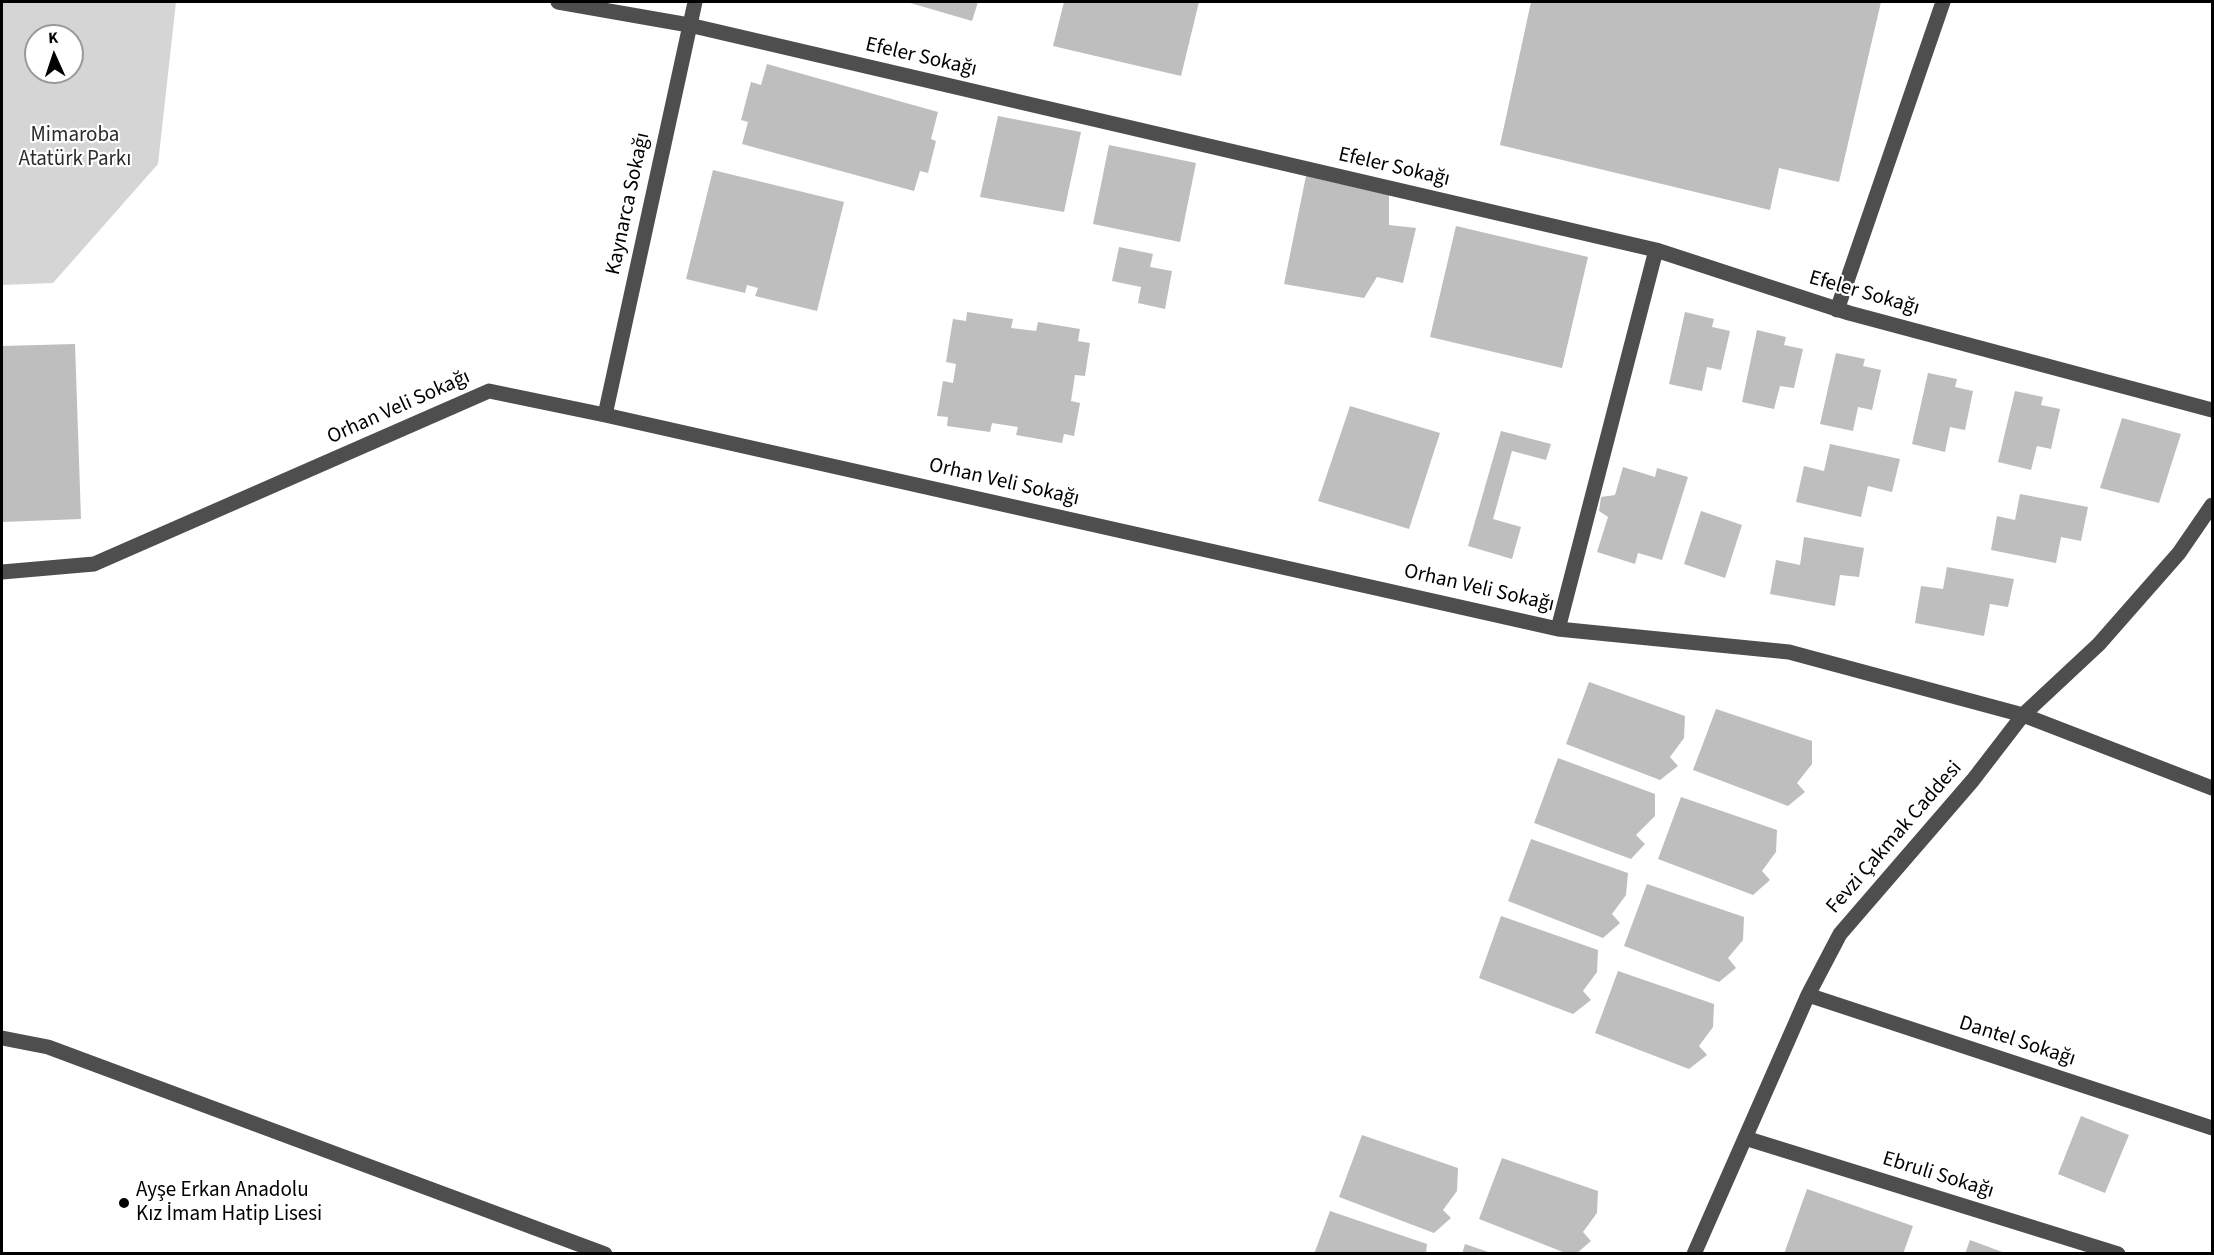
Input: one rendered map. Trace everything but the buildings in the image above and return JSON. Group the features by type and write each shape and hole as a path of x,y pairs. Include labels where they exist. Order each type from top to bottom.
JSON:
{"street":[{"name":"Efeler Sokağı","path":"558,2 689,25 1656,250 1837,310 2212,410"},
{"name":"Kaynarca Sokağı","path":"605,415 695,2"},
{"path":"1837,310 1943,2"},
{"path":"1558,629 1656,250"},
{"name":"Orhan Veli Sokağı","path":"2,572 94,564 489,391 1558,629 1788,652 2023,715 2212,788"},
{"name":"Fevzi Çakmak Caddesi","path":"1694,1254 1808,995 1840,934 1973,780 2023,715 2099,644 2179,553 2212,505"},
{"name":"Dantel Sokağı","path":"1808,995 2212,1128"},
{"path":"2,1038 48,1047 605,1254"},
{"name":"Ebruli Sokağı","path":"1745,1138 2118,1254"}],"green space":[{"name":"Mimaroba Atatürk Parkı","path":"2,2 176,2 158,164 53,283 2,285"}],"place":[{"name":"Ayşe Erkan Anadolu Kız İmam Hatip Lisesi","path":"124,1203"}]}
